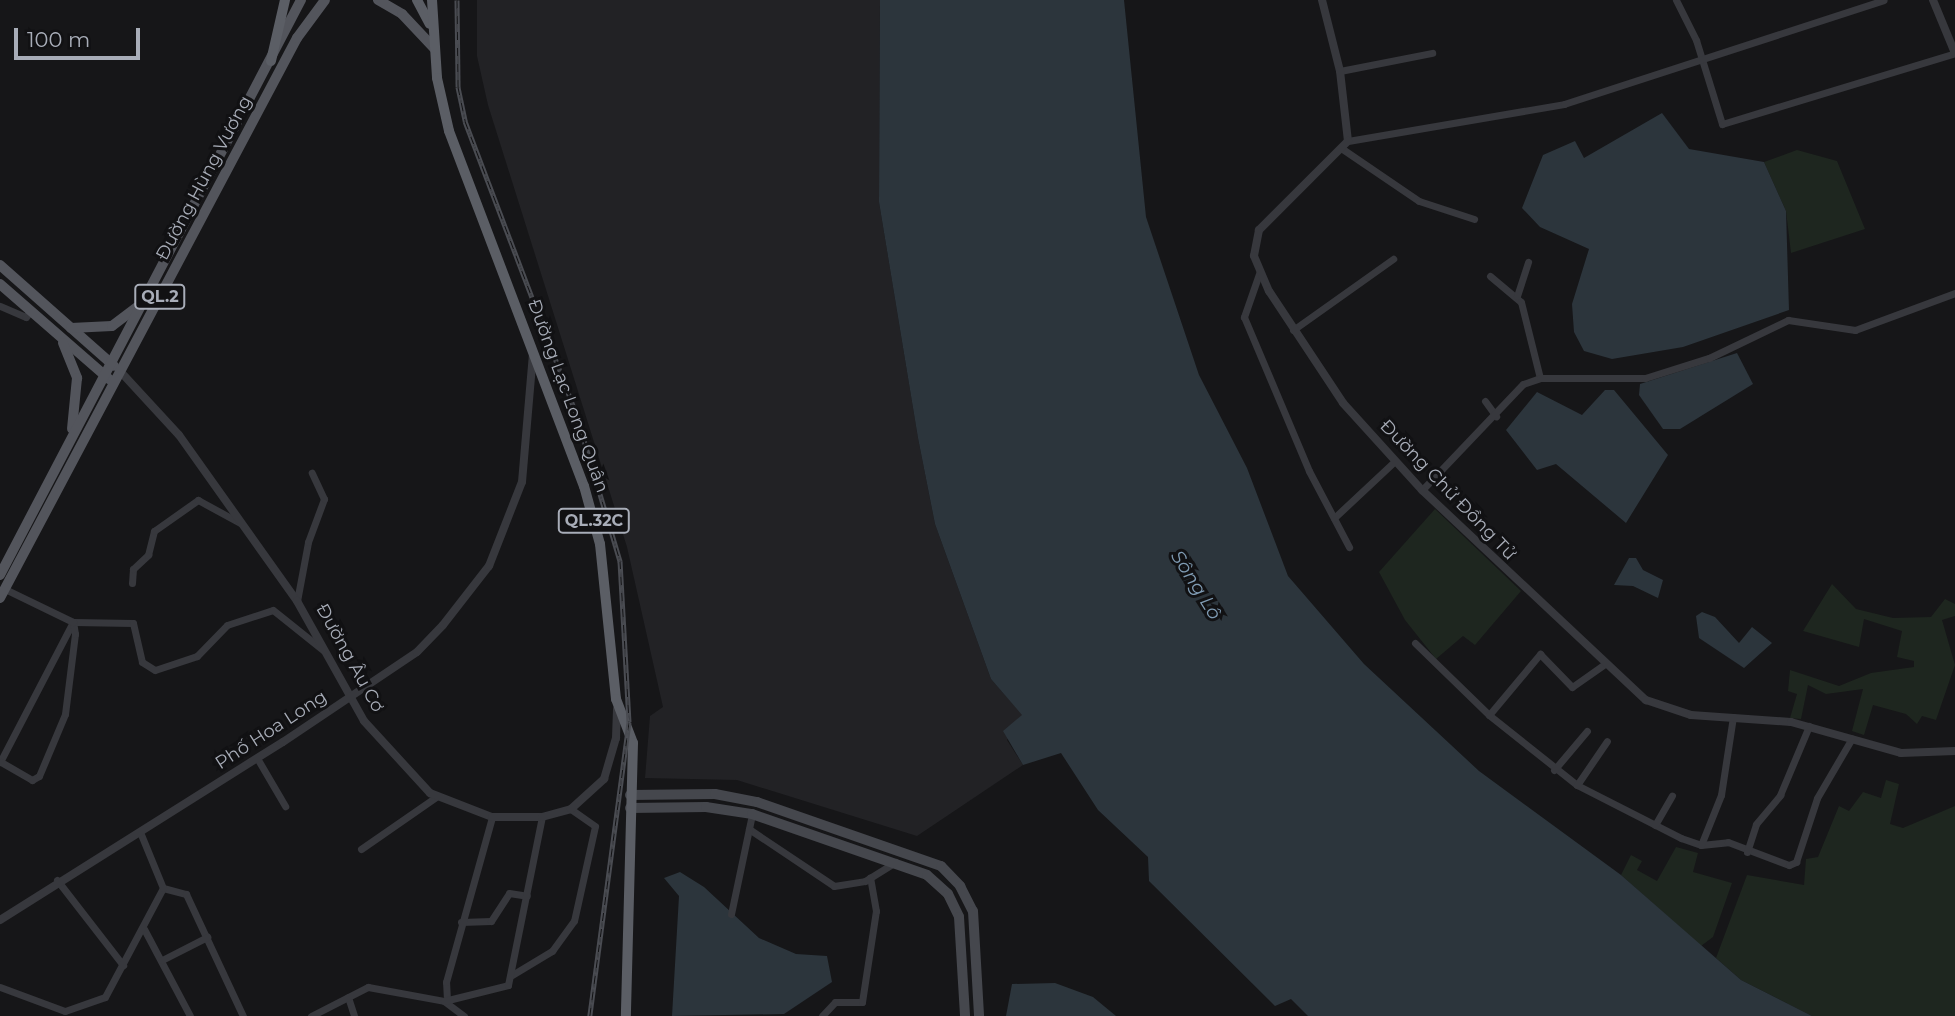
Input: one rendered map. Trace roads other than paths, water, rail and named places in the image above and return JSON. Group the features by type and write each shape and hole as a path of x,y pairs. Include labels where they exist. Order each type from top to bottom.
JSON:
{"highway":[{"path":"271,61 285,0"},
{"name":"Đường Lạc Long Quân","path":"417,0 429,21 452,141 533,351 600,544 616,699 633,743 626,1016"},
{"name":"Đường Lạc Long Quân","path":"433,2 434,48"}],"main road":[{"name":"Đường Hùng Vương","path":"115,367 154,285 301,0"},
{"path":"378,0 402,14 434,48"},
{"name":"Đường Hùng Vương","path":"0,575 69,444 115,367 297,38 326,1"},
{"name":"Đường Âu Cơ","path":"0,265 115,367"},
{"path":"0,284 108,379"},
{"path":"71,328 119,323 154,285"},
{"path":"62,340 78,386 69,444"},
{"name":"Đường Hùng Vương","path":"2,594 108,379"},
{"path":"630,795 733,797 823,823 927,859 960,886 972,911 979,1016"},
{"path":"630,808 706,807 752,814 819,835 927,875 954,904 965,1016"},
{"path":"819,835 823,823"}],"street":[{"path":"1322,0 1340,71 1348,141 1564,104 1884,0"},
{"path":"1676,0 1702,60 1717,119 1730,125 1955,53 1933,0"},
{"path":"1340,71 1432,53"},
{"name":"Đường Chử Đồng Tử","path":"1348,141 1259,230 1254,249 1260,271 1293,330 1343,403 1422,490 1603,665 1653,705 1809,726 1912,754 1955,751"},
{"path":"1341,148 1419,201 1474,219"},
{"path":"1293,330 1393,259"},
{"path":"1517,296 1528,262"},
{"path":"1260,271 1244,317 1349,547"},
{"path":"1490,276 1517,296 1536,349 1540,378"},
{"path":"1422,490 1496,416 1523,384 1540,378 1645,378 1709,358 1788,320 1855,330 1955,293"},
{"path":"0,306 26,317 30,311"},
{"name":"Phố Hoa Long","path":"0,920 57,880 140,832 257,758 417,652 489,566 522,482 533,351"},
{"name":"Đường Âu Cơ","path":"115,367 179,435 297,601 349,697 394,759 436,797 492,817 542,817 571,809 604,779 616,738 616,699"},
{"path":"108,379 131,385"},
{"path":"1485,401 1496,416"},
{"path":"1334,518 1395,461"},
{"path":"297,601 308,542 324,499 312,473"},
{"path":"132,583 133,569 148,555 154,531 198,500 240,523"},
{"path":"2,594 73,622 133,622 142,662 155,670 197,656 227,625 273,611 326,652"},
{"path":"73,622 65,714 39,776 32,780 0,762 73,622"},
{"path":"1415,643 1489,715 1553,770 1655,825 1701,845 1728,842 1747,852 1796,862 1805,826 1852,738"},
{"path":"1489,715 1540,654 1572,687 1603,665"},
{"path":"1701,845 1723,785 1733,717"},
{"path":"1747,852 1756,824 1780,795 1809,726"},
{"path":"1553,770 1587,731"},
{"path":"1577,785 1608,741"},
{"path":"257,758 285,806"},
{"path":"1655,825 1672,796"},
{"path":"361,849 436,797"},
{"path":"512,975 552,951 574,921 595,826 571,809"},
{"path":"731,914 752,814"},
{"path":"464,1016 446,1000 445,986 492,817"},
{"path":"311,1016 373,987 446,1000 508,985 542,817"},
{"path":"750,829 834,886 870,878 896,862"},
{"path":"0,987 37,997 52,1009 77,1010 105,997 144,929 163,888 140,832"},
{"path":"822,1016 835,1002 862,1002 876,911 870,878"},
{"path":"57,880 123,965"},
{"path":"163,888 186,894 243,1016"},
{"path":"461,922 491,921 509,893 527,896"},
{"path":"144,929 190,1016"},
{"path":"162,960 207,937"},
{"path":"348,997 354,1016"}],"water":[{"name":"Sông Lô","path":"880,0 1124,0 1146,217 1199,375 1247,468 1288,576 1364,664 1479,771 1621,875 1741,980 1812,1016 1308,1016 1291,999 1275,1006 1149,881 1148,857 1098,810 1061,753 1023,765 1003,731 1022,715 991,679 935,524 918,438 879,202"},
{"path":"1662,113 1689,149 1764,162 1786,211 1789,310 1683,347 1612,359 1584,351 1574,332 1572,304 1589,249 1540,227 1522,208 1543,155 1575,141 1584,158"},
{"path":"1737,353 1753,384 1680,429 1663,429 1639,395 1640,384"},
{"path":"1605,390 1614,390 1668,455 1626,523 1556,464 1537,470 1506,430 1537,392 1582,415"},
{"path":"1629,558 1636,558 1643,570 1663,580 1658,598 1633,586 1614,585"},
{"path":"1702,612 1715,617 1739,643 1752,627 1772,643 1744,668 1699,638 1696,616"},
{"path":"680,872 704,887 759,938 796,954 827,956 832,982 784,1014 672,1016 679,896 664,878"},
{"path":"1055,983 1093,997 1116,1016 1006,1016 1012,984"}],"railway":[{"path":"457,0 458,87 465,121 575,410 620,561 629,722 590,1016"}]}
